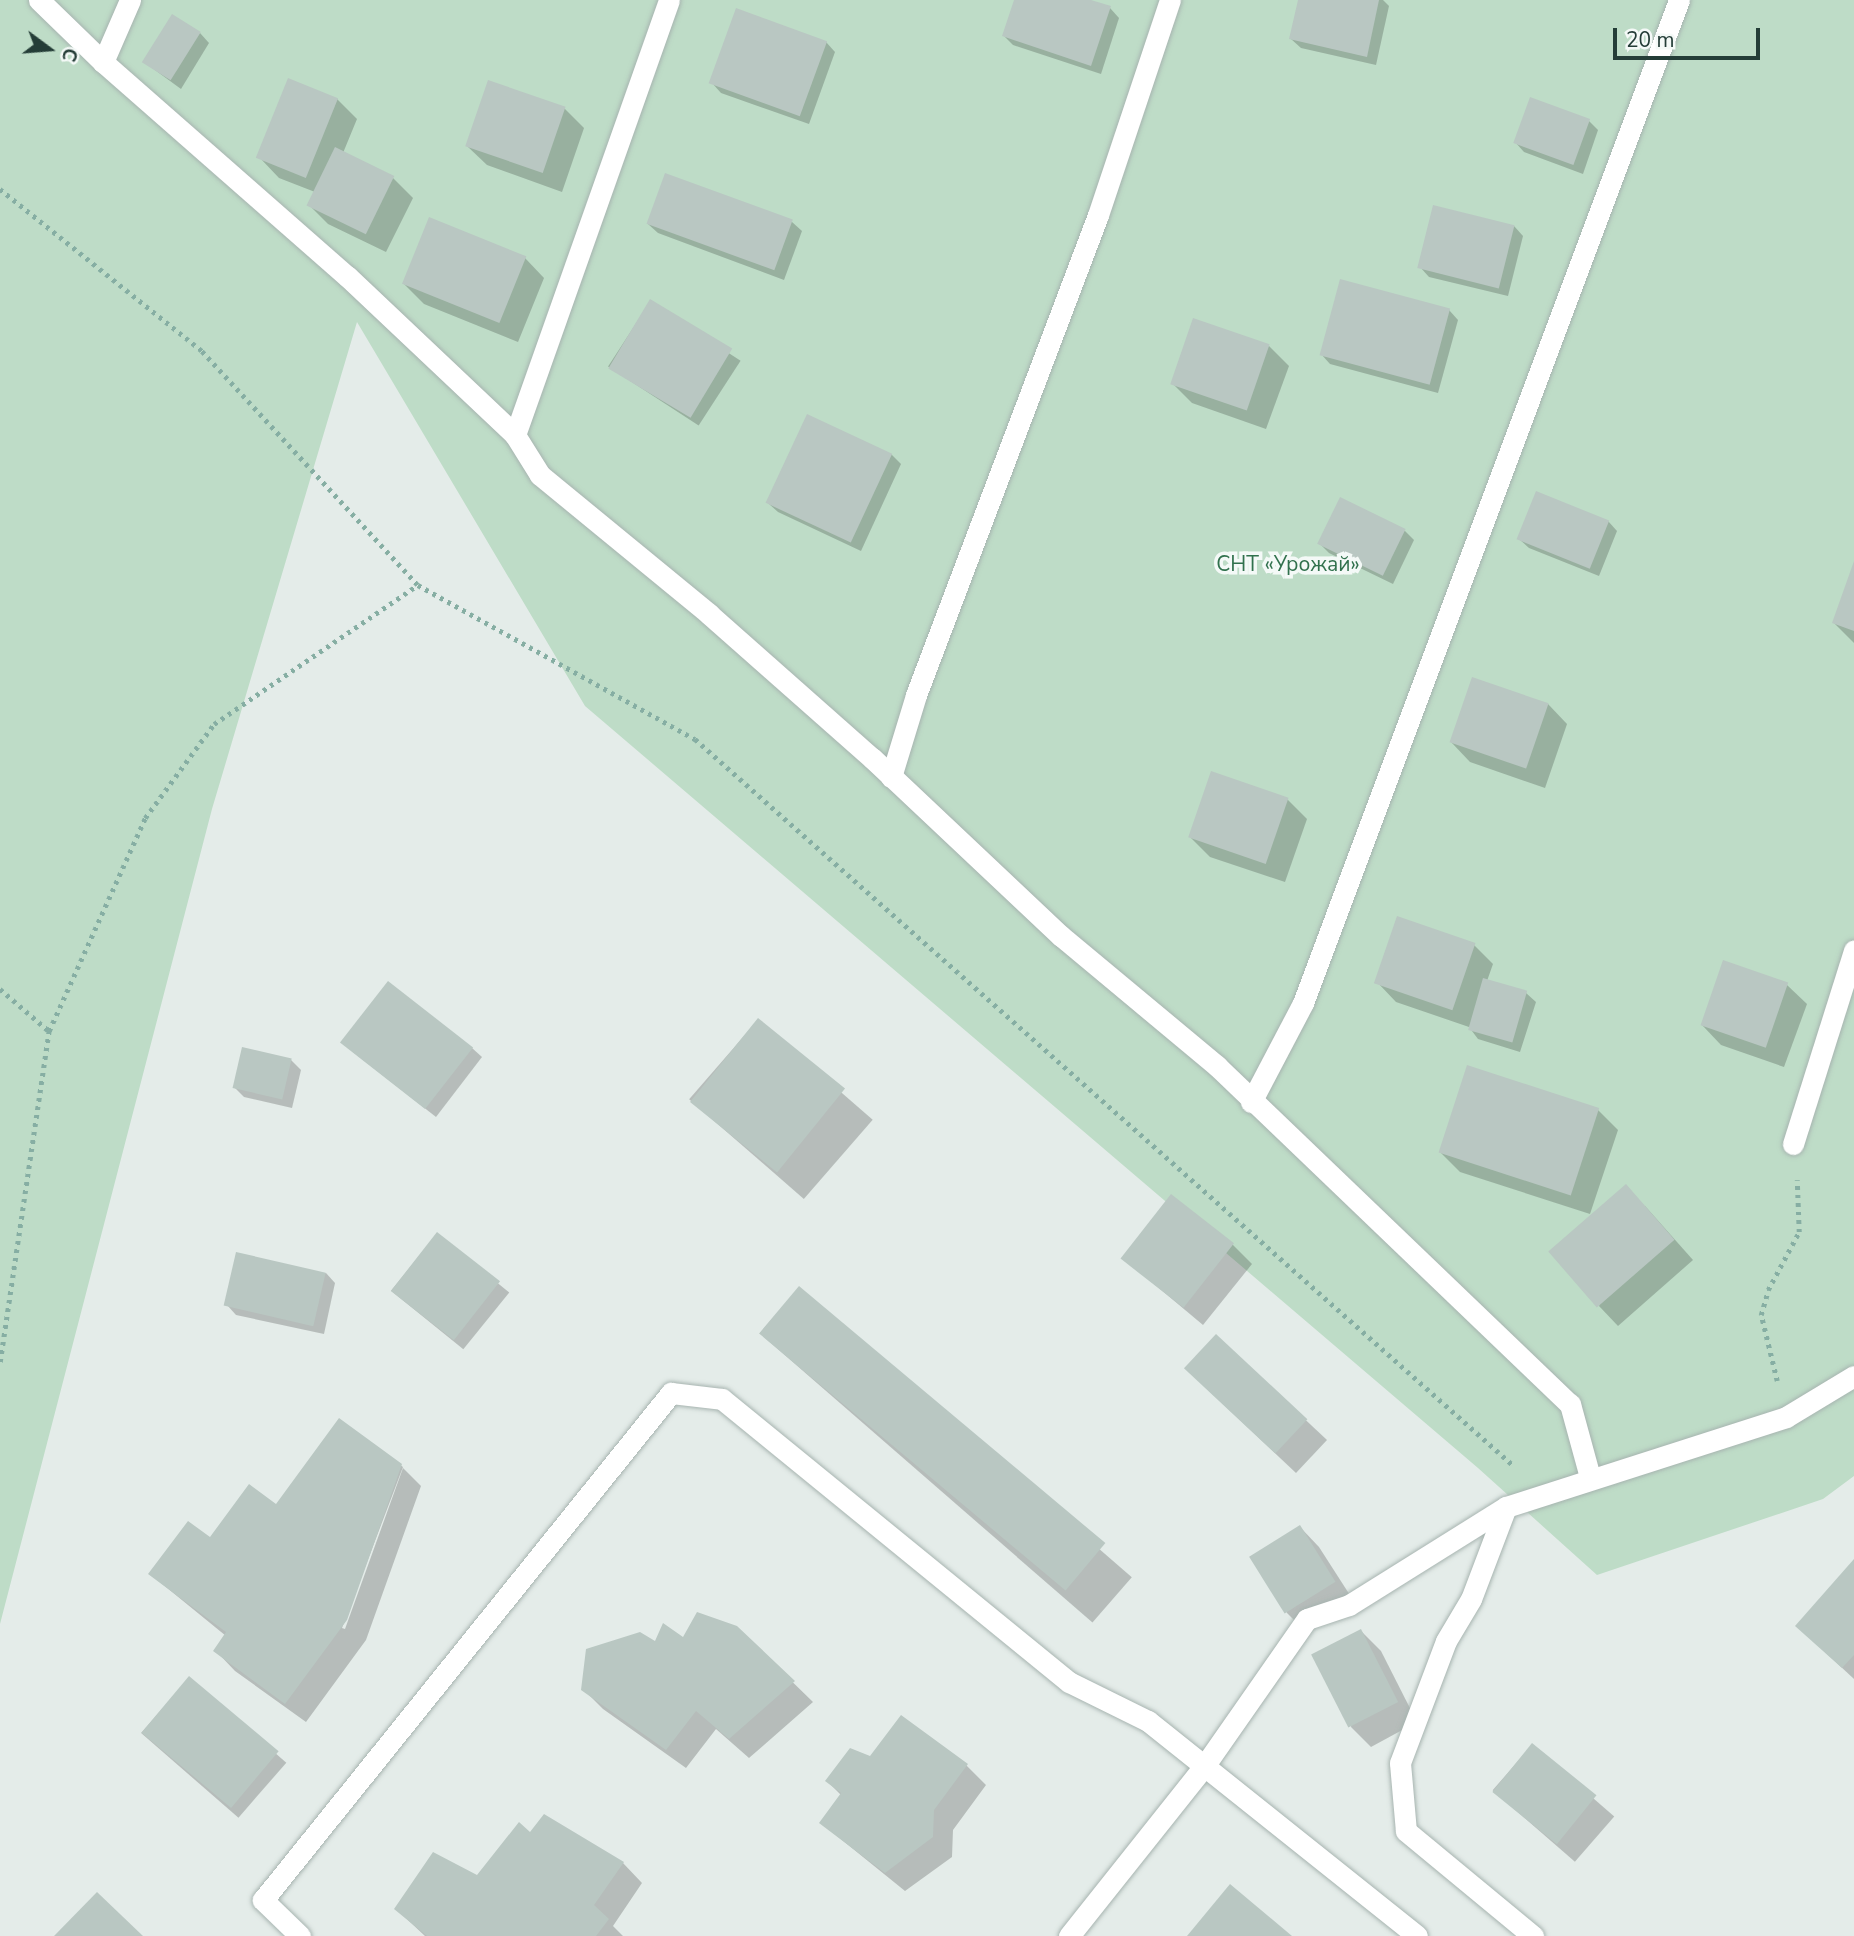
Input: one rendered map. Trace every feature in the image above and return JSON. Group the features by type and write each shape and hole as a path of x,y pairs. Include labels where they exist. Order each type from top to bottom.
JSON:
{"street":[{"path":"39,0 103,62 347,276 515,435 540,475 709,614 891,777 1061,936 1217,1066 1251,1102 1570,1404 1590,1477"},
{"path":"103,62 130,0"},
{"path":"515,435 669,0"},
{"path":"891,777 916,695 1098,215 1170,0"},
{"path":"1251,1102 1303,1003 1679,0"},
{"path":"1793,1144 1854,950"},
{"path":"1069,1936 1205,1765 1307,1619 1349,1605 1506,1507 1590,1477 1786,1417 1854,1376"},
{"path":"300,1936 263,1900 671,1393 722,1399 1069,1682 1148,1721 1417,1936"},
{"path":"1506,1507 1471,1599 1446,1641 1400,1763 1406,1831 1533,1936"}],"path":[{"path":"0,189 202,351 418,585 695,739 1546,1494"},
{"path":"0,1362 49,1031 145,818 214,723 418,585"},
{"path":"0,989 49,1031"},
{"path":"1786,1417 1761,1315 1768,1290 1799,1232 1793,1144"}],"green space":[{"name":"СНТ «Урожай»","path":"0,0 1854,0 1854,1476 1823,1499 1597,1575 1478,1468 585,706 357,322 212,809 0,1624"}],"building":[{"path":"1014,0 1091,0 1111,6 1091,66 1002,36"},
{"path":"1298,0 1379,0 1367,57 1289,39"},
{"path":"736,8 827,41 800,116 709,83"},
{"path":"172,14 201,32 171,80 142,62"},
{"path":"288,78 338,98 306,178 256,158"},
{"path":"488,80 566,107 543,173 465,146"},
{"path":"1530,97 1590,119 1573,165 1513,143"},
{"path":"335,147 394,176 366,234 307,205"},
{"path":"665,173 793,220 774,270 647,224"},
{"path":"1433,205 1515,225 1499,288 1417,268"},
{"path":"429,217 526,256 499,323 402,284"},
{"path":"1340,279 1450,309 1430,385 1320,355"},
{"path":"650,299 732,348 691,418 608,368"},
{"path":"1193,318 1270,344 1247,411 1170,384"},
{"path":"807,414 892,454 851,543 766,503"},
{"path":"1536,491 1609,521 1590,569 1517,539"},
{"path":"1340,497 1406,529 1383,576 1317,544"},
{"path":"1854,561 1854,631 1832,623"},
{"path":"1472,677 1549,703 1526,769 1450,742"},
{"path":"1211,771 1289,798 1266,864 1188,837"},
{"path":"1397,916 1475,943 1452,1010 1374,983"},
{"path":"1723,960 1788,982 1766,1048 1701,1025"},
{"path":"1483,978 1527,991 1512,1043 1468,1030"},
{"path":"388,981 473,1047 425,1109 340,1042"},
{"path":"758,1018 845,1088 777,1172 690,1102"},
{"path":"242,1047 292,1058 282,1099 233,1088"},
{"path":"1467,1065 1599,1108 1571,1195 1439,1152"},
{"path":"1626,1184 1675,1240 1597,1307 1548,1252"},
{"path":"1171,1194 1234,1243 1184,1308 1121,1259"},
{"path":"437,1232 500,1281 454,1340 391,1291"},
{"path":"236,1252 326,1273 313,1326 224,1306"},
{"path":"799,1286 1105,1543 1066,1591 759,1333"},
{"path":"1216,1334 1307,1419 1275,1454 1184,1368"},
{"path":"339,1418 402,1464 347,1620 285,1704 213,1651 226,1632 148,1574 188,1521 210,1537 249,1484 276,1504"},
{"path":"1300,1525 1336,1582 1285,1614 1249,1557"},
{"path":"1854,1559 1854,1655 1842,1668 1795,1626"},
{"path":"697,1612 737,1626 795,1681 729,1739 696,1711 666,1750 581,1690 586,1649 640,1632 655,1641 663,1623 683,1637"},
{"path":"1361,1629 1398,1702 1348,1727 1311,1654"},
{"path":"189,1676 279,1751 231,1808 141,1733"},
{"path":"901,1715 968,1764 934,1810 933,1837 885,1873 819,1823 841,1793 825,1781 850,1748 870,1756"},
{"path":"1532,1743 1597,1795 1557,1844 1492,1792"},
{"path":"544,1814 624,1862 594,1905 609,1919 596,1936 427,1936 394,1909 433,1852 477,1875 519,1822 530,1832"},
{"path":"1230,1884 1292,1936 1187,1936"},
{"path":"97,1892 143,1936 54,1936"}]}
